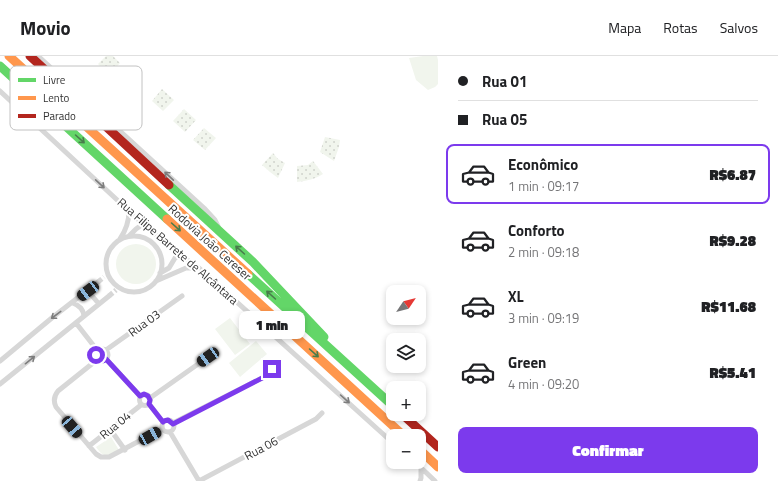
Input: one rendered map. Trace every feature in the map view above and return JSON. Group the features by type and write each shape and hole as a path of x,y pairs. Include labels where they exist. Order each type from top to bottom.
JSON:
{"highway":[{"name":"Rodovia João Cereser","path":"10,56 21,66"},
{"path":"30,56 41,66"},
{"name":"Rodovia João Cereser","path":"0,66 10,75"},
{"name":"Rodovia João Cereser","path":"70,130 396,429"},
{"name":"Rodovia João Cereser","path":"91,130 386,400"},
{"path":"109,130 252,262 319,331 343,360"},
{"path":"410,421 438,447"},
{"path":"426,456 438,467"}],"street":[{"path":"38,56 49,66"},
{"name":"Rua Filipe Barrete de Alcântara","path":"0,91 10,100"},
{"name":"Rua Filipe Barrete de Alcântara","path":"42,130 129,211 180,255 199,268 386,436"},
{"path":"119,130 204,208 215,220 223,236"},
{"path":"119,241 128,224 129,211"},
{"path":"144,224 129,236 111,247 106,262 106,275 118,289 136,291 147,288 156,281 186,268 199,268"},
{"path":"129,236 145,238 158,249 162,265 156,281"},
{"path":"160,273 169,268 175,258 180,255"},
{"path":"0,361 98,282"},
{"path":"88,291 99,304"},
{"path":"0,384 109,296"},
{"name":"Rua 03","path":"106,350 182,296"},
{"path":"73,303 78,305 84,311 84,316"},
{"path":"76,323 97,350 96,355 98,359"},
{"path":"97,350 102,348 106,350 108,355 106,359"},
{"path":"163,422 149,404 150,398 208,357 216,355"},
{"path":"98,359 103,361 106,359"},
{"path":"98,359 57,392 54,398 56,407 97,455 103,458 109,457 125,450 162,429"},
{"path":"106,359 140,396 139,401 141,405 146,406 149,404"},
{"path":"173,424 266,376 272,369"},
{"path":"140,396 144,394 150,398"},
{"name":"Rua 04","path":"89,446 141,405"},
{"name":"Rua 06","path":"199,481 316,419 322,413"},
{"path":"163,422 168,420 173,424"},
{"path":"162,429 161,427 163,422"},
{"path":"170,432 174,428 173,424"},
{"path":"110,429 125,450"},
{"path":"162,429 166,432 170,432 199,481"},
{"path":"420,481 421,469"},
{"path":"422,469 435,481"}],"shaded area":[{"path":"106,56 113,56 120,63 117,66 100,66 98,64"},
{"path":"437,56 438,60 438,84 428,90 416,80 409,58"},
{"path":"162,89 174,100 163,111 152,101"},
{"path":"184,109 196,120 185,132 173,121"},
{"path":"204,128 216,138 205,150 193,140"},
{"path":"325,137 340,140 334,161 320,152"},
{"path":"273,153 278,159 285,163 278,178 262,165"},
{"path":"313,161 323,174 311,180 297,182 297,166 308,165"},
{"path":"140,244 147,247 153,253 156,264 155,272 147,281 140,284 132,284 125,281 117,272 116,260 119,253 128,245"},
{"path":"230,318 250,344 235,355 215,329"},
{"path":"256,341 267,354 240,377 229,363"},
{"path":"111,437 119,450 109,455 104,455 96,447"}],"tunnel":[{"path":"98,282 104,277"},
{"path":"109,296 116,290"}],"traffic: fast":[{"path":"0,66 10,75"},
{"path":"70,130 167,219"},
{"path":"169,185 253,262 324,337"},
{"path":"248,274 386,400"}],"traffic: slow":[{"path":"9,56 20,66"},
{"path":"90,130 248,274"},
{"path":"167,219 396,429"},
{"path":"426,456 438,467"}],"traffic: jam":[{"path":"30,56 41,66"},
{"path":"110,130 169,185"},
{"path":"410,421 438,447"}],"route":[{"path":"96,355 99,360 103,361 106,359 140,396 144,394 148,396 150,398 149,404 163,422 168,420 173,424 266,376 272,369"}]}
